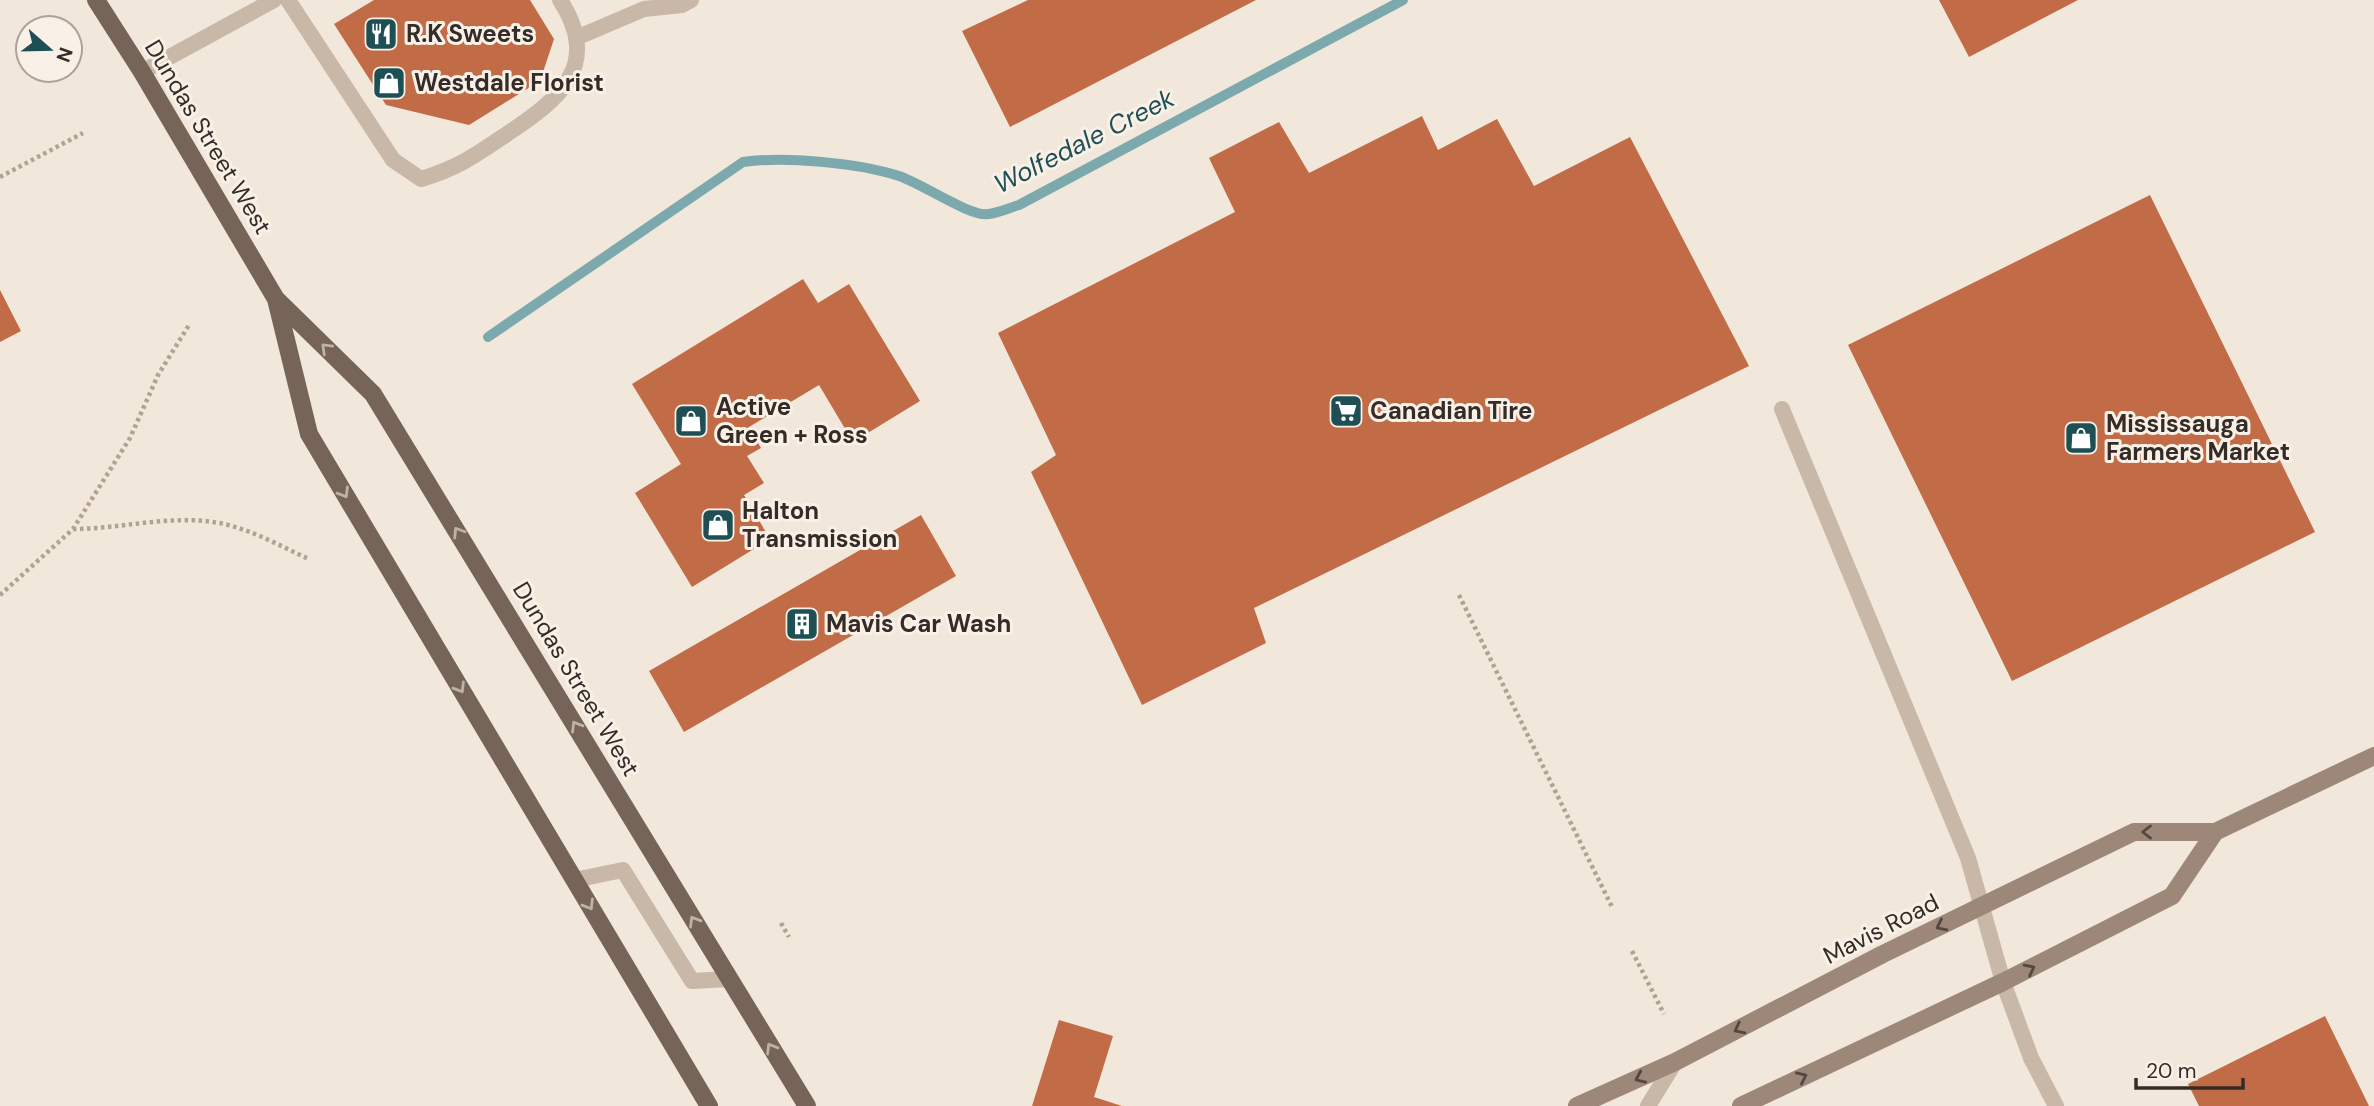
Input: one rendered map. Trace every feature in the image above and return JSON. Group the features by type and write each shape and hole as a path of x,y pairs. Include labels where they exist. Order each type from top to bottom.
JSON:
{"main road":[{"name":"Dundas Street West","path":"96,0 142,72 276,299 373,394 807,1106"},
{"name":"Dundas Street West","path":"276,299 309,434 709,1106"},
{"name":"Mavis Road","path":"1577,1106 1675,1062 2134,832 2215,832 2374,756"},
{"path":"1741,1106 2003,982 2172,896 2215,832"}],"lane":[{"path":"142,72 274,0"},
{"path":"288,0 393,160 421,179 456,169 547,107 568,84 578,53 573,20 560,0"},
{"path":"576,38 644,9 682,5 691,0"},
{"path":"1782,409 1968,858 2003,982 2031,1058 2056,1106"},
{"path":"574,880 623,870 692,981 729,979"},
{"path":"1648,1106 1675,1062"}],"path":[{"path":"0,177 83,133"},
{"path":"0,595 73,529 130,439 159,375 189,325"},
{"path":"73,529 176,521 218,523 259,536 309,559"},
{"path":"1459,595 1613,909"},
{"path":"780,923 789,937"},
{"path":"1632,951 1664,1014"}],"building":[{"path":"374,0 530,0 554,39 540,81 469,125 386,105 334,24"},
{"path":"1028,0 1256,0 1010,127 962,31"},
{"path":"1939,0 2078,0 1969,57"},
{"name":"Canadian Tire","path":"1422,116 1438,150 1497,119 1534,186 1630,137 1749,366 1254,608 1266,643 1142,705 1031,472 1056,455 998,333 1235,212 1209,158 1279,122 1309,173"},
{"name":"Mississauga Farmers Market","path":"2150,195 2315,532 2012,681 1848,345"},
{"path":"803,279 818,303 849,284 920,401 853,442 819,385 749,427 761,448 747,456 764,483 744,495 770,539 692,587 635,493 681,464 632,384"},
{"path":"0,290 21,331 0,342"},
{"name":"Mavis Car Wash","path":"921,515 956,576 684,732 649,671"},
{"path":"2325,1016 2369,1106 2199,1106 2188,1084"},
{"path":"1059,1020 1113,1036 1094,1097 1122,1106 1032,1106"}],"waterway":[{"name":"Wolfedale Creek","path":"488,337 743,162 800,160 864,167 899,176 980,214 996,213 1019,205 1403,0"}],"place":[{"name":"R.K Sweets","path":"381,34"},
{"name":"Westdale Florist","path":"389,83"},
{"name":"Canadian Tire","path":"1346,411"},
{"name":"Active Green + Ross","path":"691,421"},
{"name":"Mississauga Farmers Market","path":"2081,438"},
{"name":"Halton Transmission","path":"718,525"},
{"name":"Mavis Car Wash","path":"802,624"}]}
